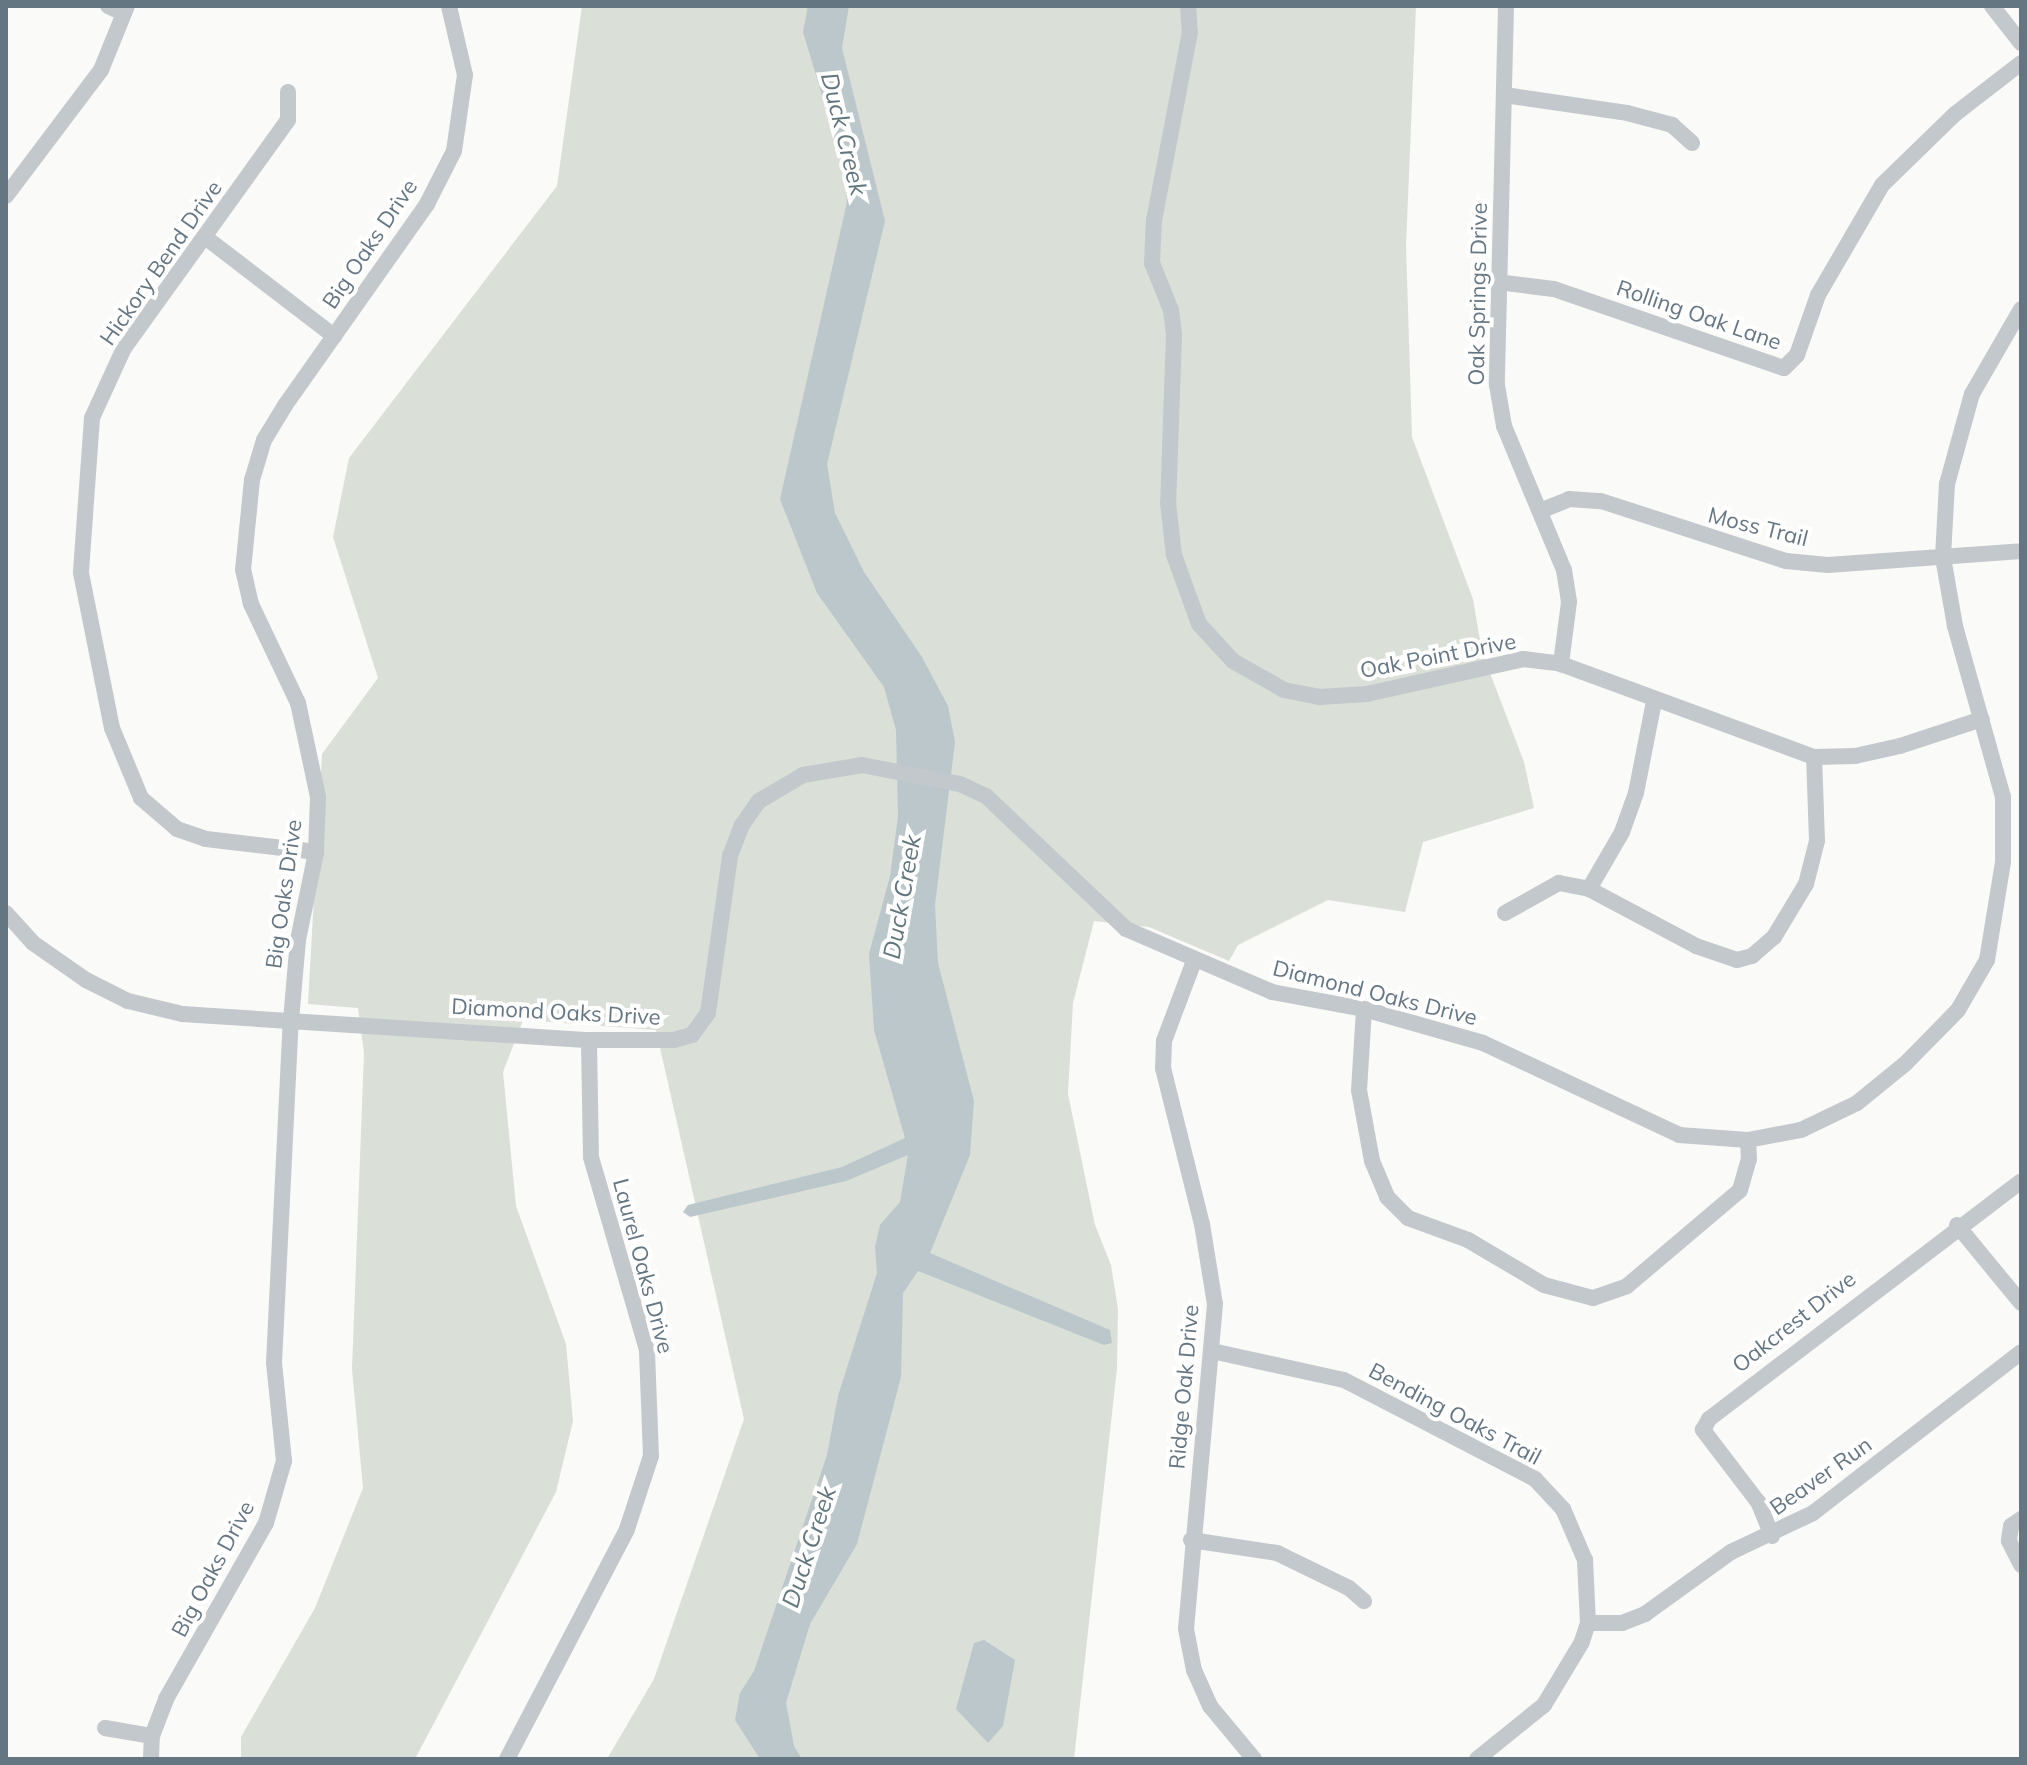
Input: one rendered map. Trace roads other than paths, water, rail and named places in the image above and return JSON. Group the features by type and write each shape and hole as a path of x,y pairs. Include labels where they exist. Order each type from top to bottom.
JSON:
{"street":[{"name":"Big Oaks Drive","path":"151,1759 152,1736 166,1699 266,1523 284,1461 274,1363 291,1020 298,940 316,852 318,797 308,737 298,703 251,604 243,558 252,480 264,440 427,204 454,151 465,75 450,6"},
{"name":"Oak Point Drive","path":"1188,6 1190,32 1154,220 1152,263 1171,310 1174,335 1168,503 1174,555 1199,624 1233,661 1258,678 1319,697 1367,694 1523,659 1561,664 1654,701 1814,757 1855,756 1900,746 1982,719"},
{"name":"Oak Springs Drive","path":"1506,6 1497,282 1497,385 1504,426 1555,543 1569,602 1561,664"},
{"path":"1992,6 2021,43"},
{"path":"6,196 12,171 101,70 119,8"},
{"name":"Rolling Oak Lane","path":"1497,282 1554,289 1784,368 1797,355 1818,295 1882,185 1955,114 2021,63"},
{"name":"Hickory Bend Drive","path":"288,92 288,120 124,348 92,418 81,573 112,728 141,798 177,829 206,839 316,852"},
{"path":"1504,95 1627,113 1672,125 1692,143"},
{"path":"205,237 334,336"},
{"name":"Diamond Oaks Drive","path":"6,913 33,943 86,980 128,1001 182,1014 589,1040 674,1040 692,1035 708,1013 730,856 742,825 759,801 803,775 842,766 886,768 960,784 986,796 1126,929 1194,961 1272,992 1364,1009 1483,1043 1679,1135 1748,1140 1801,1130 1857,1103 1958,1010 1987,960 2003,862 2003,797 1955,626 1943,557 1947,484 1972,394 2021,309"},
{"name":"Moss Trail","path":"1540,511 1569,499 1601,501 1786,561 1828,565 2021,551"},
{"path":"1589,889 1622,832 1636,793 1654,701"},
{"path":"1505,913 1559,883 1589,889 1696,946 1737,960 1752,956 1774,937 1806,884 1817,841 1814,757"},
{"name":"Ridge Oak Drive","path":"1194,961 1164,1041 1163,1068 1212,1268 1212,1351 1191,1540 1186,1629 1194,1670 1210,1706 1254,1759"},
{"path":"1364,1009 1359,1090 1372,1161 1387,1197 1408,1218 1468,1240 1544,1285 1593,1298 1627,1286 1740,1190 1749,1159 1748,1140"},
{"name":"Laurel Oaks Drive","path":"507,1759 627,1529 651,1456 647,1350 591,1157 589,1040"},
{"name":"Oakcrest Drive","path":"1772,1536 1758,1502 1703,1430 1709,1419 1957,1225 2021,1181"},
{"path":"1957,1225 2021,1303"},
{"name":"Bending Oaks Trail","path":"1212,1351 1344,1380 1535,1479 1578,1535 1588,1581 1588,1623 1568,1673 1544,1705 1477,1759"},
{"name":"Beaver Run","path":"1588,1623 1622,1623 1645,1614 1731,1552 1772,1536 1813,1513 2021,1352"},
{"path":"2021,1519 2011,1526 2009,1541 2021,1565"},
{"path":"1191,1540 1277,1553 1349,1588 1364,1601"},
{"path":"105,1728 152,1736"}],"water":[{"name":"Duck Creek","path":"808,6 849,6 842,48 885,221 827,464 835,513 864,572 922,657 948,706 955,742 935,905 938,963 974,1101 970,1155 930,1253 1110,1330 1112,1343 1104,1345 918,1271 903,1293 901,1377 857,1544 810,1624 786,1703 794,1746 802,1759 760,1759 735,1720 740,1693 754,1671 827,1455 838,1396 877,1273 875,1247 880,1225 900,1202 908,1155 846,1181 690,1217 683,1212 688,1205 842,1167 905,1138 874,1030 869,954 890,876 898,817 896,730 884,687 817,593 780,499 847,202 843,165 803,32"},
{"path":"984,1640 1015,1660 1003,1726 988,1743 956,1709 974,1643"}]}
